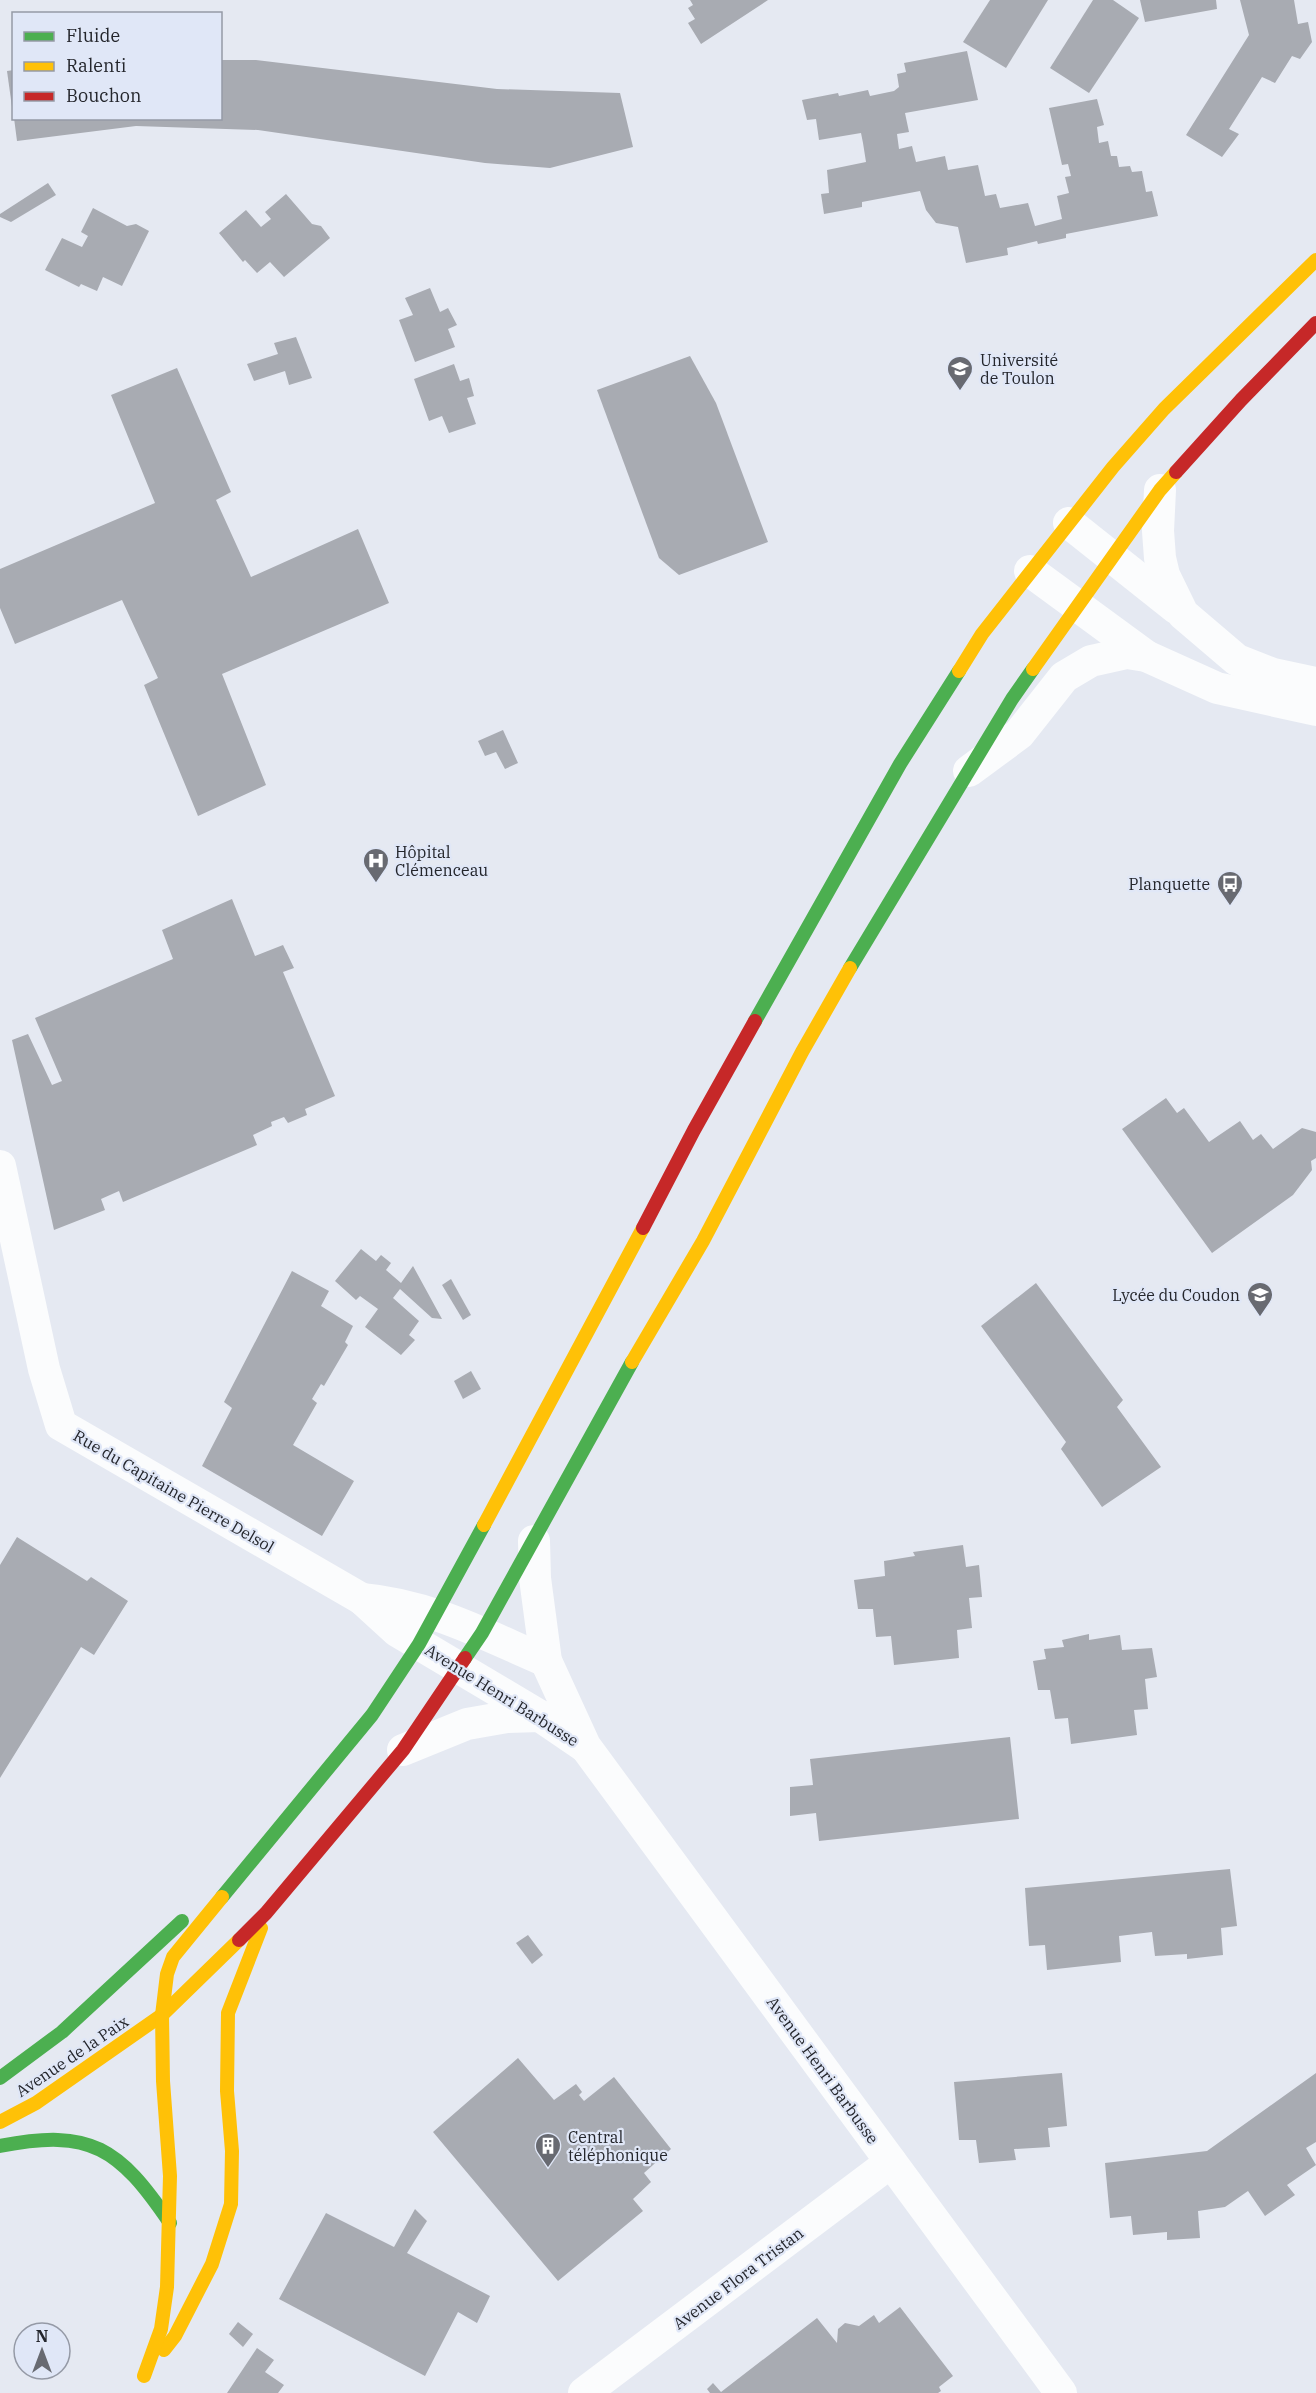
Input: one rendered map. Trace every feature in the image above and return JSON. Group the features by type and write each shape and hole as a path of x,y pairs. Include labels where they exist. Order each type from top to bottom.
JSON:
{"main road":[{"path":"1316,260 1164,409 1030,571 982,634 900,764 688,1139 567,1372 419,1644 372,1714 173,1957 167,1974 162,2015 163,2081 170,2176 167,2287 161,2329 141,2381 175,2336 212,2265 231,2204 232,2151 228,2091 228,2013 267,1913 403,1750 482,1633 647,1335 703,1241 802,1052 963,776 1012,699 1160,490 1241,400 1316,323"},
{"name":"Avenue de la Paix","path":"0,2078 62,2032 276,1830"},
{"name":"Avenue de la Paix","path":"0,2122 36,2103 162,2015 267,1913"},
{"path":"0,2146 44,2138 94,2145 110,2153 142,2182 170,2223"}],"street":[{"path":"1160,490 1158,545 1160,558 1164,574 1184,614"},
{"path":"1069,524 1184,614 1237,660 1273,674 1316,683"},
{"path":"1030,571 1146,656 1217,688 1316,710"},
{"path":"963,776 1019,734 1064,677 1076,669 1091,662 1126,653 1146,656"},
{"name":"Rue du Capitaine Pierre Delsol","path":"0,1166 44,1369 61,1425 362,1599 397,1631 419,1644"},
{"name":"Avenue Henri Barbusse","path":"534,1541 535,1578 546,1661 585,1746 1061,2393"},
{"name":"Rue du Capitaine Pierre Delsol","path":"362,1599 413,1606 546,1661"},
{"name":"Avenue Henri Barbusse","path":"419,1644 540,1716 585,1746"},
{"path":"403,1750 467,1724 507,1717 540,1716"},
{"name":"Avenue Flora Tristan","path":"584,2393 891,2162"}],"building":[{"path":"690,0 768,0 701,44 688,23 695,19 688,8 693,5"},
{"path":"990,0 1048,0 1006,68 963,42"},
{"path":"1093,0 1113,0 1139,18 1089,93 1050,68"},
{"path":"1140,0 1216,0 1217,9 1145,22"},
{"path":"1240,0 1294,0 1298,24 1308,22 1312,42 1300,59 1292,56 1275,83 1262,77 1229,129 1239,134 1222,157 1186,135 1249,35"},
{"path":"967,51 978,100 905,113 909,132 897,134 899,149 912,146 916,162 945,156 948,170 978,165 985,196 996,194 1000,208 1028,203 1035,226 1062,219 1057,196 1069,193 1065,177 1071,176 1068,164 1062,165 1049,108 1097,99 1104,125 1097,127 1099,143 1108,141 1111,156 1117,156 1119,167 1130,166 1132,172 1142,171 1146,192 1152,191 1158,216 1066,234 1066,238 1038,244 1037,241 1007,248 1008,255 966,263 958,227 936,223 926,210 920,191 862,202 862,207 824,214 821,194 829,193 827,170 866,162 863,143 861,133 819,140 816,119 807,120 802,100 868,90 870,96 894,91 899,87 897,74 906,72 904,63"},
{"path":"222,60 256,60 497,89 620,93 633,147 550,168 485,163 258,130 136,126 17,141 14,120 222,120"},
{"path":"12,70 12,107 7,71"},
{"path":"48,183 56,195 11,222 0,217 0,214"},
{"path":"286,194 312,224 321,226 330,238 284,277 270,262 257,273 245,260 243,262 219,233 246,210 261,227 271,219 265,212"},
{"path":"93,208 127,226 136,224 149,231 122,286 103,277 97,291 81,284 79,287 45,270 62,238 82,247 88,236 81,232"},
{"path":"430,288 440,312 448,308 457,325 448,329 455,347 415,362 399,320 413,315 405,298"},
{"path":"296,337 312,378 289,385 285,371 254,381 247,364 278,354 274,343"},
{"path":"690,356 716,403 768,542 679,575 659,558 597,390"},
{"path":"454,364 460,381 469,378 474,396 467,398 476,424 449,433 442,416 429,421 414,379"},
{"path":"177,368 231,492 216,500 251,577 358,529 389,603 222,674 266,785 198,816 144,685 158,678 122,600 15,644 0,608 0,569 155,503 111,395"},
{"path":"503,730 518,763 505,769 496,752 485,756 478,741"},
{"path":"232,899 255,956 283,945 294,968 283,972 335,1096 305,1109 307,1115 288,1123 284,1117 271,1122 272,1126 253,1135 257,1145 123,1202 119,1191 101,1199 105,1210 54,1230 12,1040 28,1034 52,1085 62,1081 35,1018 173,959 162,930"},
{"path":"1166,1098 1177,1113 1184,1108 1209,1142 1240,1121 1253,1140 1261,1134 1273,1149 1302,1128 1316,1132 1316,1158 1311,1161 1312,1170 1293,1195 1212,1253 1122,1129"},
{"path":"361,1249 376,1261 381,1255 391,1263 386,1270 401,1283 413,1266 442,1319 432,1318 400,1289 393,1298 419,1321 409,1335 415,1340 401,1355 365,1327 378,1309 360,1296 356,1300 335,1281"},
{"path":"292,1271 329,1291 321,1306 353,1326 345,1342 348,1345 324,1386 321,1384 312,1399 317,1403 293,1445 354,1481 322,1536 202,1466 232,1408 224,1402"},
{"path":"451,1279 471,1315 463,1320 442,1285"},
{"path":"1036,1283 1123,1400 1117,1407 1161,1467 1102,1507 1061,1449 1066,1442 981,1326"},
{"path":"471,1371 481,1389 463,1399 454,1381"},
{"path":"17,1537 87,1581 91,1577 128,1601 94,1655 81,1647 0,1778 0,1565"},
{"path":"963,1545 966,1567 979,1565 982,1597 969,1598 972,1628 957,1630 959,1658 894,1665 891,1636 876,1637 873,1609 858,1609 854,1580 885,1576 884,1561 915,1556 913,1552"},
{"path":"1089,1634 1089,1640 1120,1635 1122,1650 1152,1648 1157,1677 1145,1679 1148,1709 1134,1710 1137,1735 1071,1744 1068,1718 1055,1719 1050,1690 1038,1690 1033,1661 1046,1659 1044,1649 1064,1647 1062,1640"},
{"path":"1010,1737 1019,1819 819,1841 816,1813 790,1816 790,1787 813,1785 810,1759"},
{"path":"1230,1869 1237,1926 1221,1928 1223,1955 1187,1959 1187,1954 1155,1956 1152,1932 1119,1936 1121,1962 1047,1970 1045,1945 1029,1946 1025,1888"},
{"path":"528,1935 543,1955 532,1964 516,1943"},
{"name":"Central téléphonique","path":"518,2058 554,2100 576,2084 582,2092 579,2095 584,2101 614,2077 671,2149 644,2173 651,2182 633,2199 643,2211 558,2281 433,2132"},
{"path":"1062,2073 1067,2126 1048,2128 1050,2147 1014,2149 1016,2160 979,2163 976,2140 959,2140 954,2082"},
{"path":"1316,2073 1316,2142 1306,2148 1316,2165 1287,2185 1295,2195 1265,2216 1248,2191 1225,2207 1198,2211 1200,2238 1167,2240 1167,2232 1133,2235 1131,2216 1110,2218 1105,2163 1207,2151"},
{"path":"415,2209 427,2221 407,2253 490,2296 477,2323 458,2312 425,2376 279,2299 326,2213 394,2247"},
{"path":"900,2307 953,2376 939,2387 941,2391 938,2393 710,2393 707,2389 713,2383 721,2392 817,2318 837,2343 838,2329 845,2323 859,2326 874,2315 879,2323"},
{"path":"238,2322 253,2334 243,2347 229,2334"},
{"path":"257,2348 274,2360 265,2372 284,2385 278,2393 227,2393"}],"traffic: fast":[{"path":"850,968 1012,699 1033,669"},
{"path":"755,1021 900,764 959,671"},
{"path":"465,1658 482,1633 632,1362"},
{"path":"222,1897 372,1715 419,1644 484,1525"},
{"path":"0,2078 62,2032 182,1921"},
{"path":"0,2146 58,2140 80,2143 100,2150 118,2161 135,2177 170,2223"}],"traffic: slow":[{"path":"959,671 982,634 1113,467 1164,409 1316,260"},
{"path":"1033,669 1160,490 1176,472"},
{"path":"632,1362 703,1241 802,1052 850,968"},
{"path":"484,1525 643,1228"},
{"path":"144,2376 161,2329 167,2287 170,2176 163,2081 162,2015 167,1974 173,1957 222,1897"},
{"path":"164,2350 175,2336 212,2264 231,2204 232,2151 227,2091 228,2013 261,1928"},
{"path":"0,2122 36,2103 162,2015 239,1940"}],"traffic: jam":[{"path":"1176,472 1241,400 1316,323"},
{"path":"643,1228 755,1021"},
{"path":"239,1940 266,1913 403,1750 465,1658"}],"place":[{"name":"Université de Toulon","path":"960,392"},
{"name":"Hôpital Clémenceau","path":"376,884"},
{"name":"Planquette","path":"1230,907"},
{"name":"Lycée du Coudon","path":"1260,1318"},
{"name":"Central téléphonique","path":"548,2169"}]}
